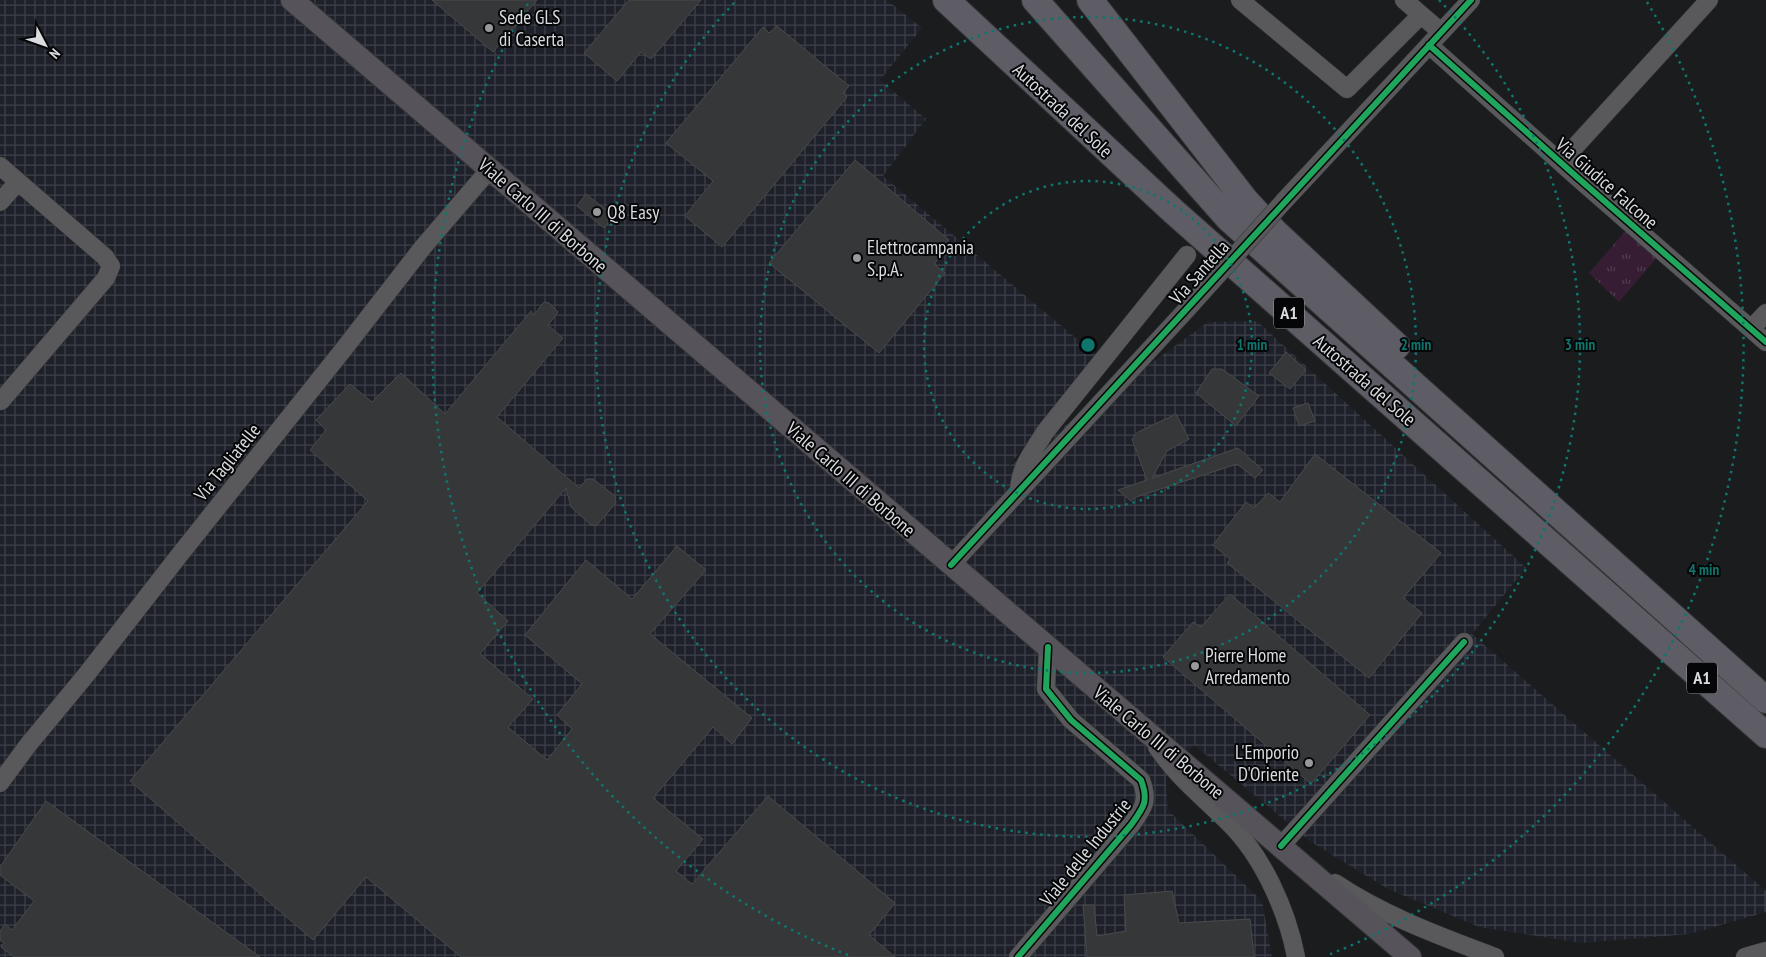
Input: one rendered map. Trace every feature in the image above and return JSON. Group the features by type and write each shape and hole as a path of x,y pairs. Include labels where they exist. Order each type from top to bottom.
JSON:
{"highway":[{"name":"Autostrada del Sole","path":"946,0 1173,211 1766,735"},
{"name":"Autostrada del Sole","path":"1035,0 1228,218 1766,700"},
{"path":"1090,0 1246,201 1275,232 1394,343 1433,385 1477,440"}],"main road":[{"name":"Viale Carlo III di Borbone","path":"292,0 1410,957"}],"street":[{"path":"1240,0 1347,89 1421,15"},
{"name":"Via Giudice Falcone","path":"1404,0 1421,15 1435,38 1561,162 1766,342"},
{"name":"Via Santella","path":"951,565 1471,0"},
{"path":"1561,162 1709,0"},
{"path":"0,166 105,257 110,266 106,278 1,401"},
{"name":"Via Tagliatelle","path":"0,783 343,350 422,247 490,170"},
{"path":"0,202 18,182"},
{"path":"1019,491 1020,476 1026,462 1045,432 1187,255"},
{"path":"1751,329 1766,313"},
{"path":"1464,642 1285,849 1347,891 1417,927 1495,957"},
{"name":"Viale delle Industrie","path":"1018,957 1131,825 1143,809 1146,794 1141,780 1071,720 1046,689 1048,647"},
{"path":"1145,730 1172,770 1228,822 1243,838 1256,857 1285,917 1296,957"},
{"path":"1745,957 1766,951"}],"shaded area":[{"path":"0,0 887,0 922,28 880,80 926,119 883,176 1097,356 1008,467 1208,322 1257,321 1526,568 1472,634 1766,891 1766,912 1690,934 1581,943 1479,927 1388,889 1311,842 1194,745 1166,778 1168,810 1262,901 1272,957 0,957"}],"green space":[{"path":"1628,228 1659,255 1619,302 1589,273"}],"building":[{"name":"Sede GLS di Caserta","path":"432,0 537,0 493,52"},
{"path":"629,0 701,0 651,59 641,52 617,81 584,53"},
{"path":"777,26 849,86 843,93 847,97 722,247 685,216 713,181 666,143 763,27 769,33"},
{"name":"Elettrocampania S.p.A.","path":"855,160 949,240 940,250 944,253 934,264 945,273 879,353 769,263"},
{"name":"Q8 Easy","path":"586,194 614,216 604,228 577,206"},
{"path":"544,302 549,303 558,312 548,325 563,338 497,417 579,488 587,479 593,479 615,496 616,503 597,525 591,525 571,507 566,488 477,593 508,621 480,654 533,699 508,727 547,760 572,729 557,715 582,684 525,635 586,560 632,599 677,546 706,570 650,634 752,718 732,744 713,727 653,798 703,839 676,871 692,884 768,796 895,903 869,935 895,957 461,957 366,877 313,940 130,781 368,501 310,450 326,430 316,420 350,384 372,402 401,373 445,414 531,311 534,315"},
{"path":"1286,352 1306,370 1290,389 1269,373"},
{"path":"1212,369 1222,369 1259,396 1236,426 1196,393"},
{"path":"1308,403 1315,421 1299,426 1293,408"},
{"path":"1176,414 1189,439 1167,451 1152,478 1238,448 1263,470 1255,478 1237,464 1136,497 1131,501 1118,490 1147,480 1132,439 1138,432"},
{"path":"1315,454 1441,553 1403,598 1422,613 1369,678 1227,563 1230,559 1213,545 1246,502 1254,508 1268,493 1280,502"},
{"path":"1230,594 1370,715 1311,784 1163,657 1193,622 1201,627"},
{"path":"46,801 260,957 14,957 1,947 4,943 0,940 0,931 5,924 12,930 34,901 0,875 0,867"},
{"path":"1172,891 1179,923 1250,919 1254,957 1087,957 1083,905 1094,905 1097,936 1126,931 1124,895"}],"cycle path":[{"path":"951,565 1471,0"},
{"path":"1429,45 1766,342"},
{"path":"1281,846 1464,642"},
{"path":"1018,957 1131,825 1142,808 1145,799 1141,780 1071,720 1046,689 1048,647"}],"place":[{"name":"Sede GLS di Caserta","path":"489,28"},
{"name":"Q8 Easy","path":"597,212"},
{"name":"Elettrocampania S.p.A.","path":"857,258"},
{"name":"Pierre Home Arredamento","path":"1195,666"},
{"name":"L'Emporio D'Oriente","path":"1309,763"}]}
